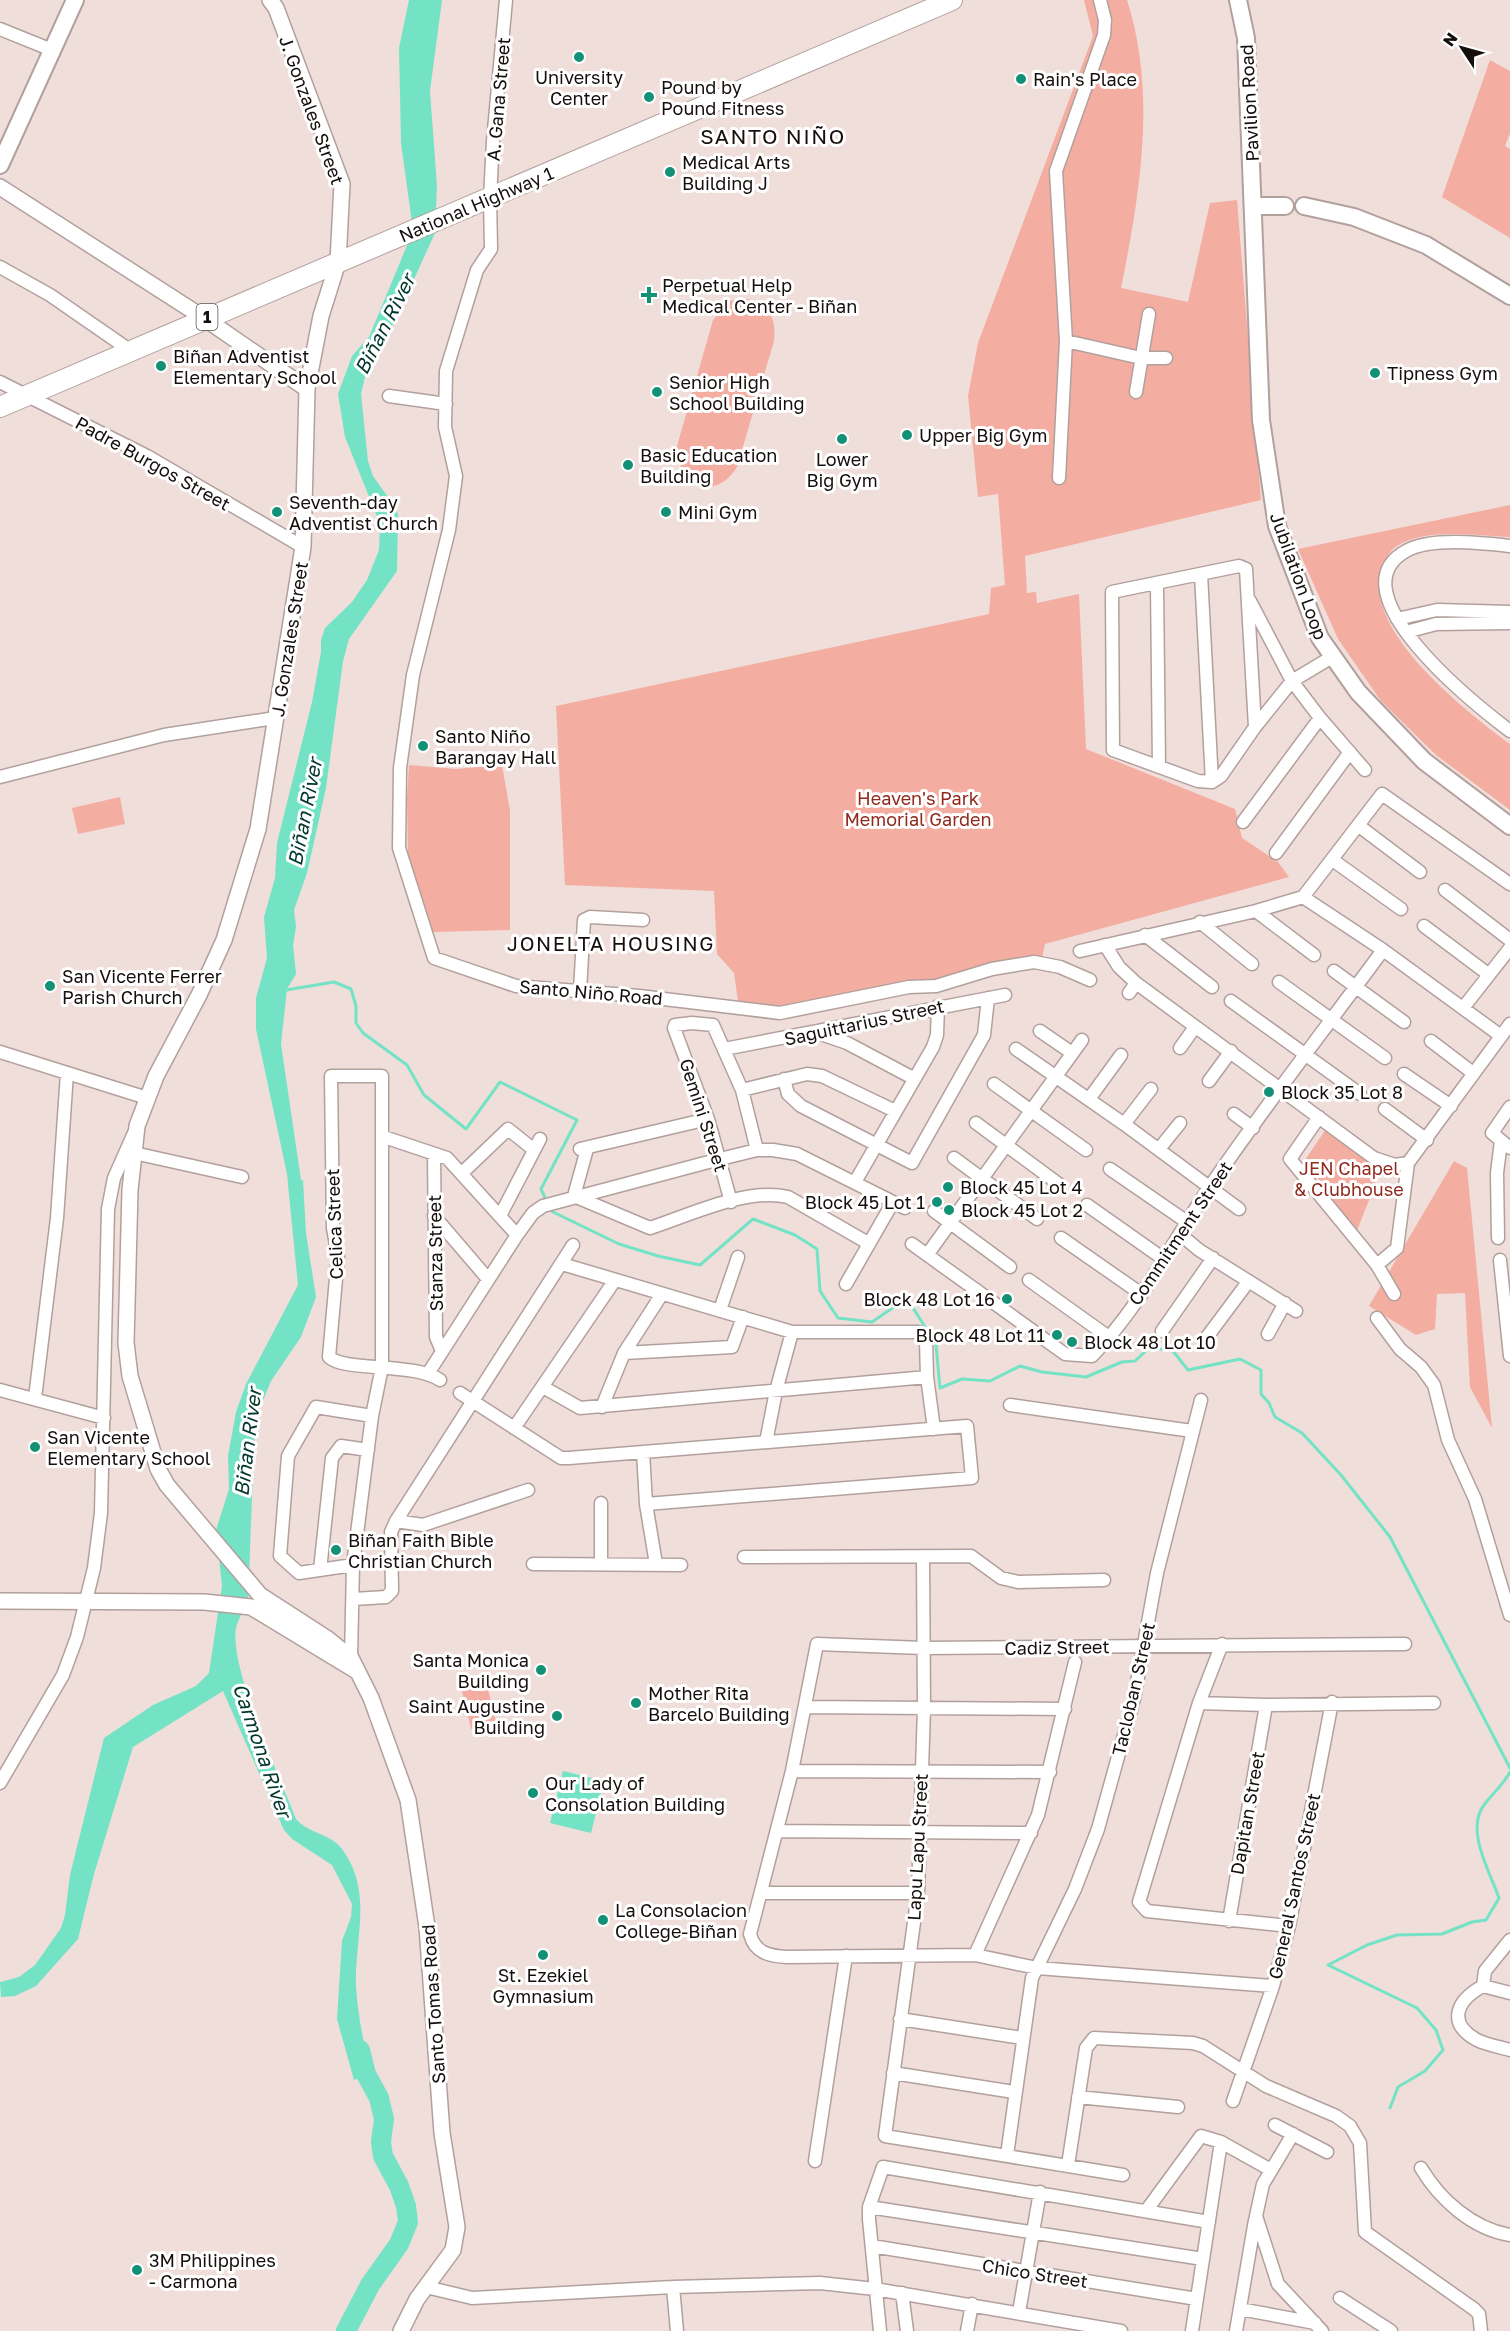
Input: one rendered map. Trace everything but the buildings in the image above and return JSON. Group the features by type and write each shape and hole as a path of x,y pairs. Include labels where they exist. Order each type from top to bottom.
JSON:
{"highway":[{"name":"National Highway 1","path":"0,407 952,0"}],"main road":[{"path":"0,165 75,0"},
{"name":"Pavilion Road","path":"1238,0 1246,38 1253,206"},
{"path":"1253,206 1285,206"},
{"name":"Jubilation Loop","path":"1253,206 1261,420 1272,500 1277,526 1320,638 1358,692 1424,761 1510,826"},
{"path":"1304,206 1354,217 1426,245 1510,296"}],"street":[{"name":"J. Gonzales Street","path":"270,0 342,184 338,262 321,316 307,389 303,547 258,829 224,940 147,1098 137,1125 130,1190 126,1343 130,1376 158,1469 167,1485 260,1595 328,1639 354,1665"},
{"name":"A. Gana Street","path":"490,198 506,0"},
{"path":"1059,478 1066,341 1056,171 1104,35 1105,20 1100,0"},
{"path":"0,29 52,51"},
{"path":"0,188 204,318 307,389"},
{"name":"Santo Niño Road","path":"490,198 491,249 477,270 450,351 446,371 445,427 456,476 448,530 413,675 403,734 399,848 434,958 516,986 780,1013 909,987 936,986 992,969 1034,962 1060,967 1090,980"},
{"path":"0,267 50,295 130,351"},
{"path":"1136,392 1149,314"},
{"path":"1066,341 1141,358 1166,358"},
{"name":"Padre Burgos Street","path":"0,382 147,456 303,547"},
{"path":"389,396 446,404"},
{"path":"1510,546 1468,542 1425,546 1406,551 1390,566 1386,575 1386,600 1406,632 1439,671 1475,705 1510,731"},
{"path":"1255,727 1246,569 1239,566 1113,592 1113,750 1198,781 1212,782 1221,776 1255,727 1292,681 1332,657"},
{"path":"1201,574 1212,782"},
{"path":"1156,583 1159,766"},
{"path":"1248,598 1292,681 1320,718 1365,770"},
{"path":"1397,619 1437,610 1510,612"},
{"path":"1406,632 1436,624 1510,623"},
{"path":"0,777 164,735 275,718"},
{"path":"1243,822 1320,718"},
{"path":"1276,853 1350,752"},
{"path":"1080,951 1304,897 1334,861 1382,794 1510,884"},
{"path":"1359,826 1420,872"},
{"path":"1334,861 1401,909"},
{"path":"1446,890 1510,940"},
{"path":"1304,897 1383,950 1501,1036"},
{"path":"1256,910 1314,955"},
{"path":"580,991 584,920 590,917 643,920"},
{"path":"1200,922 1252,964"},
{"path":"1424,926 1488,974"},
{"path":"1145,935 1212,987"},
{"path":"1105,945 1132,988 1231,1051 1374,1158 1395,1165 1408,1163"},
{"path":"1463,1008 1510,948"},
{"name":"Commitment Street","path":"912,1244 1065,1354 1092,1356 1110,1338 1165,1260 1210,1186 1383,950"},
{"path":"1334,970 1404,1022"},
{"path":"1279,982 1385,1058"},
{"name":"Saguittarius Street","path":"724,1049 817,1033 938,1006 1005,995"},
{"path":"784,1079 788,1094 801,1106 912,1163 984,1035 988,998"},
{"path":"1231,1001 1360,1094"},
{"path":"855,1182 913,1078 933,1047 937,1035 938,1006"},
{"name":"Gemini Street","path":"724,1049 713,1025 678,1024 674,1028 708,1119 731,1202"},
{"path":"1377,1265 1397,1248 1408,1163 1510,1024"},
{"path":"1180,1048 1196,1027"},
{"path":"1040,1031 1072,1053"},
{"path":"817,1033 847,1043 913,1078"},
{"path":"927,1255 1082,1040"},
{"path":"1431,1041 1473,1073"},
{"path":"1016,1048 1159,1149 1239,1209"},
{"path":"724,1049 742,1090 758,1150"},
{"path":"1209,1081 1231,1051"},
{"path":"0,1052 147,1098"},
{"path":"1089,1099 1121,1055"},
{"path":"35,1398 56,1229 67,1073"},
{"path":"742,1090 807,1074 822,1076 895,1111"},
{"path":"1404,1074 1451,1106"},
{"name":"Celica Street","path":"384,1137 382,1076 331,1076 333,1228 338,1256 328,1354 333,1361 429,1372"},
{"path":"994,1084 1086,1150"},
{"path":"1124,1124 1151,1089"},
{"path":"1498,1238 1497,1173 1505,1144 1492,1133 1510,1107"},
{"path":"1385,1109 1427,1140"},
{"path":"1234,1114 1253,1128"},
{"path":"1319,1117 1290,1159 1377,1265 1394,1294"},
{"path":"569,1198 583,1149 708,1119"},
{"path":"976,1123 1007,1143 1060,1185"},
{"path":"1159,1149 1180,1123"},
{"path":"0,1783 63,1675 88,1600 101,1520 105,1252 108,1209 114,1178 137,1125"},
{"path":"462,1173 508,1129 537,1144 500,1216"},
{"path":"0,1601 204,1602 250,1607 354,1665 353,1565 372,1416 382,1367 384,1137 447,1158 517,1235"},
{"path":"440,1380 429,1372 517,1235 533,1213 543,1206 758,1150 797,1154 905,1208"},
{"path":"134,1153 242,1177"},
{"name":"Stanza Street","path":"434,1154 436,1337 442,1351"},
{"path":"954,1158 1036,1219"},
{"path":"1110,1170 1187,1222"},
{"path":"569,1198 650,1228 731,1202 765,1194 788,1197 868,1243"},
{"path":"846,1284 893,1202"},
{"path":"1087,1205 1165,1260"},
{"path":"934,1211 1010,1267"},
{"path":"434,1216 488,1279"},
{"path":"1180,1234 1248,1282 1296,1311"},
{"path":"1061,1238 1140,1293"},
{"path":"354,1599 387,1597 392,1591 391,1532 396,1521 573,1245"},
{"path":"720,1310 738,1257"},
{"path":"1162,1331 1213,1258"},
{"path":"1500,1260 1510,1356"},
{"path":"562,1264 792,1332 918,1332 926,1341 927,1377 934,1429"},
{"path":"514,1428 615,1280"},
{"path":"1029,1280 1110,1338"},
{"path":"1207,1337 1248,1282"},
{"path":"602,1407 624,1353 662,1293"},
{"path":"1268,1334 1285,1303"},
{"path":"624,1353 732,1347 743,1317"},
{"path":"1377,1318 1400,1349 1421,1367 1434,1386 1448,1440 1474,1499 1510,1615"},
{"path":"766,1442 776,1391 792,1332"},
{"path":"543,1387 580,1408 927,1377"},
{"path":"0,1390 104,1418"},
{"path":"460,1393 561,1458 967,1425 972,1478 646,1504"},
{"name":"Tacloban Street","path":"1007,2155 1014,2092 1032,1978 1075,1889 1098,1829 1134,1699 1157,1573 1201,1400"},
{"path":"1010,1405 1192,1431"},
{"path":"353,1565 299,1573 280,1556 288,1456 316,1407 372,1416"},
{"path":"320,1570 332,1458 341,1446 368,1450"},
{"path":"643,1452 646,1504 656,1564"},
{"path":"396,1521 423,1525 528,1490"},
{"path":"601,1503 601,1564"},
{"path":"744,1557 971,1556 1001,1578 1017,1582 1104,1580"},
{"name":"Lapu Lapu Street","path":"923,1557 924,1708 918,1893 885,2136 1007,2155"},
{"path":"533,1564 681,1565"},
{"name":"Cadiz Street","path":"805,1707 817,1644 923,1648 1405,1644"},
{"path":"1222,1644 1199,1702 1139,1902 1147,1911 1289,1926"},
{"path":"975,1955 1031,1833 1050,1772 1075,1662"},
{"name":"Santo Tomas Road","path":"354,1665 371,1698 408,1800 428,1927 442,2133 457,2227 453,2250 426,2288 401,2331"},
{"path":"1199,1702 1266,1705 1332,1702 1434,1703"},
{"name":"General Santos Street","path":"1233,2101 1273,1986 1289,1926 1332,1702"},
{"name":"Dapitan Street","path":"1228,1921 1266,1705"},
{"path":"1065,1709 805,1707 778,1831 750,1934 753,1945 762,1953 787,1957 975,1955 1037,1968 1273,1986"},
{"path":"792,1772 921,1770 1050,1772"},
{"path":"778,1831 1031,1833"},
{"path":"762,1893 918,1893"},
{"path":"1483,1986 1485,1971 1510,1940"},
{"path":"815,2161 846,1956"},
{"path":"1510,1994 1483,1986 1469,1993 1460,2004 1458,2014 1467,2033 1478,2041 1510,2050"},
{"path":"900,2019 1022,2038"},
{"path":"1068,2166 1086,2048 1094,2038 1193,2043 1203,2046 1266,2086 1336,2116 1350,2126 1360,2143 1365,2232 1479,2314 1481,2331"},
{"path":"893,2073 1014,2092"},
{"path":"1078,2097 1178,2107"},
{"path":"1275,2125 1327,2152"},
{"path":"1236,2331 1260,2193 1293,2134"},
{"path":"1146,2211 1201,2136 1221,2142 1271,2170"},
{"path":"1192,2331 1221,2142"},
{"path":"1007,2155 1123,2175"},
{"path":"880,2331 870,2206 883,2167 1209,2222"},
{"path":"1421,2168 1436,2189 1466,2217 1497,2233 1510,2235"},
{"path":"1019,2312 1040,2192"},
{"path":"870,2206 1203,2259"},
{"path":"1256,2216 1273,2276 1319,2327"},
{"name":"Chico Street","path":"872,2246 1197,2299"},
{"path":"426,2288 472,2298 820,2283 972,2304 1121,2331"},
{"path":"673,2288 677,2331"},
{"path":"902,2293 907,2331"},
{"path":"1340,2298 1391,2331"},
{"path":"967,2331 972,2304"},
{"path":"1240,2309 1319,2327"}],"green space":[{"name":"Heaven's Park Memorial Garden","path":"1084,0 1127,0 1136,35 1141,71 1143,107 1139,180 1121,288 1188,302 1210,203 1237,200 1261,500 1025,556 1027,593 1036,592 1037,603 1079,594 1086,749 1235,809 1242,838 1278,862 1289,877 1045,944 1040,968 777,1008 738,1001 734,973 717,954 714,891 565,885 556,706 989,614 991,588 1005,585 998,494 978,497 968,396 978,343 1093,36"},
{"path":"1490,60 1510,71 1510,133 1505,146 1510,149 1510,238 1442,197"},
{"path":"741,298 758,302 768,311 774,324 774,341 737,467 718,485 708,487 690,480 683,471 677,446 713,320 729,301"},
{"path":"1510,505 1510,537 1467,534 1423,536 1394,548 1382,569 1380,596 1388,621 1403,645 1423,669 1469,712 1510,744 1510,810 1436,755 1381,701 1338,639 1298,549"},
{"path":"409,765 456,769 502,765 510,811 510,930 433,932 408,855"},
{"path":"120,797 125,824 78,834 72,808"},
{"name":"JEN Chapel & Clubhouse","path":"1326,1129 1381,1170 1356,1233 1305,1160"},
{"path":"1454,1161 1467,1168 1492,1428 1470,1387 1465,1293 1437,1294 1435,1329 1416,1335 1369,1306"},
{"path":"486,1681 496,1722 471,1729 461,1687"}],"water":[{"name":"Biñan River","path":"409,0 442,0 430,91 437,186 435,233 395,321 367,368 361,394 368,461 373,476 398,515 397,571 349,639 343,661 326,788 307,873 294,910 296,927 293,945 296,974 287,989 281,1044 301,1180 303,1180 306,1233 316,1297 301,1337 271,1381 255,1420 248,1602 236,1628 240,1669 248,1695 296,1819 342,1849 352,1865 357,1882 360,1916 356,1987 370,2073 354,2080 337,2019 342,1941 351,1917 352,1904 332,1865 292,1839 284,1830 223,1691 133,1747 94,1874 78,1939 36,1986 15,1996 1,1997 0,1982 19,1977 35,1965 61,1928 70,1875 104,1738 153,1705 196,1686 209,1673 222,1586 216,1530 229,1489 228,1456 236,1412 246,1384 298,1285 287,1174 256,1029 256,998 267,958 264,917 275,878 277,843 312,702 321,640 325,628 352,602 367,580 379,550 380,524 345,437 338,394 352,356 369,337 408,243 412,223 401,143 399,48"},
{"path":"563,1771 604,1781 591,1833 550,1823"}],"waterway":[{"path":"286,990 334,982 351,989 356,1006 356,1023 363,1033 407,1065 424,1095 466,1129 500,1082 577,1120 541,1189 547,1202"},
{"path":"550,1208 553,1212 619,1244 658,1256 700,1265 753,1219 795,1235 817,1249 820,1291 838,1318 872,1322 907,1298 936,1345 940,1388 962,1379 990,1381 1020,1366 1042,1372 1086,1377 1122,1362 1135,1361 1150,1347 1173,1351 1188,1370 1240,1359 1261,1370 1261,1394 1269,1403 1275,1417 1302,1433 1341,1475 1390,1537 1510,1768"},
{"path":"1390,2108 1398,2087 1425,2071 1443,2050 1436,2030 1417,2008 1328,1965 1367,1945 1397,1935 1442,1934 1472,1922 1486,1920 1499,1898 1481,1851 1477,1826 1484,1805 1510,1772"},
{"name":"Carmona River","path":"346,2331 370,2285 399,2244 408,2222 406,2206 399,2186 383,2156 381,2142 384,2119 379,2098 366,2074 360,2050"}],"place":[{"name":"University Center","path":"579,57"},
{"name":"Rain's Place","path":"1021,79"},
{"name":"Pound by Pound Fitness","path":"649,97"},
{"name":"Medical Arts Building J","path":"670,172"},
{"name":"Perpetual Help Medical Center - Biñan","path":"649,295"},
{"name":"Biñan Adventist Elementary School","path":"161,366"},
{"name":"Tipness Gym","path":"1375,373"},
{"name":"Senior High School Building","path":"657,392"},
{"name":"Upper Big Gym","path":"907,435"},
{"name":"Lower Big Gym","path":"842,439"},
{"name":"Basic Education Building","path":"628,465"},
{"name":"Seventh-day Adventist Church","path":"277,512"},
{"name":"Mini Gym","path":"666,512"},
{"name":"Santo Niño Barangay Hall","path":"423,746"},
{"name":"San Vicente Ferrer Parish Church","path":"50,986"},
{"name":"Block 35 Lot 8","path":"1269,1092"},
{"name":"Block 45 Lot 4","path":"948,1187"},
{"name":"Block 45 Lot 1","path":"937,1202"},
{"name":"Block 45 Lot 2","path":"949,1210"},
{"name":"Block 48 Lot 16","path":"1007,1299"},
{"name":"Block 48 Lot 11","path":"1057,1335"},
{"name":"Block 48 Lot 10","path":"1072,1342"},
{"name":"San Vicente Elementary School","path":"35,1447"},
{"name":"Biñan Faith Bible Christian Church","path":"336,1550"},
{"name":"Santa Monica Building","path":"541,1670"},
{"name":"Mother Rita Barcelo Building","path":"636,1703"},
{"name":"Saint Augustine Building","path":"557,1716"},
{"name":"Our Lady of Consolation Building","path":"533,1793"},
{"name":"La Consolacion College-Biñan","path":"603,1920"},
{"name":"St. Ezekiel Gymnasium","path":"543,1955"},
{"name":"3M Philippines - Carmona","path":"137,2270"}],"district":[{"name":"SANTO NIÑO","path":"773,136"},
{"name":"JONELTA HOUSING","path":"611,943"}]}
